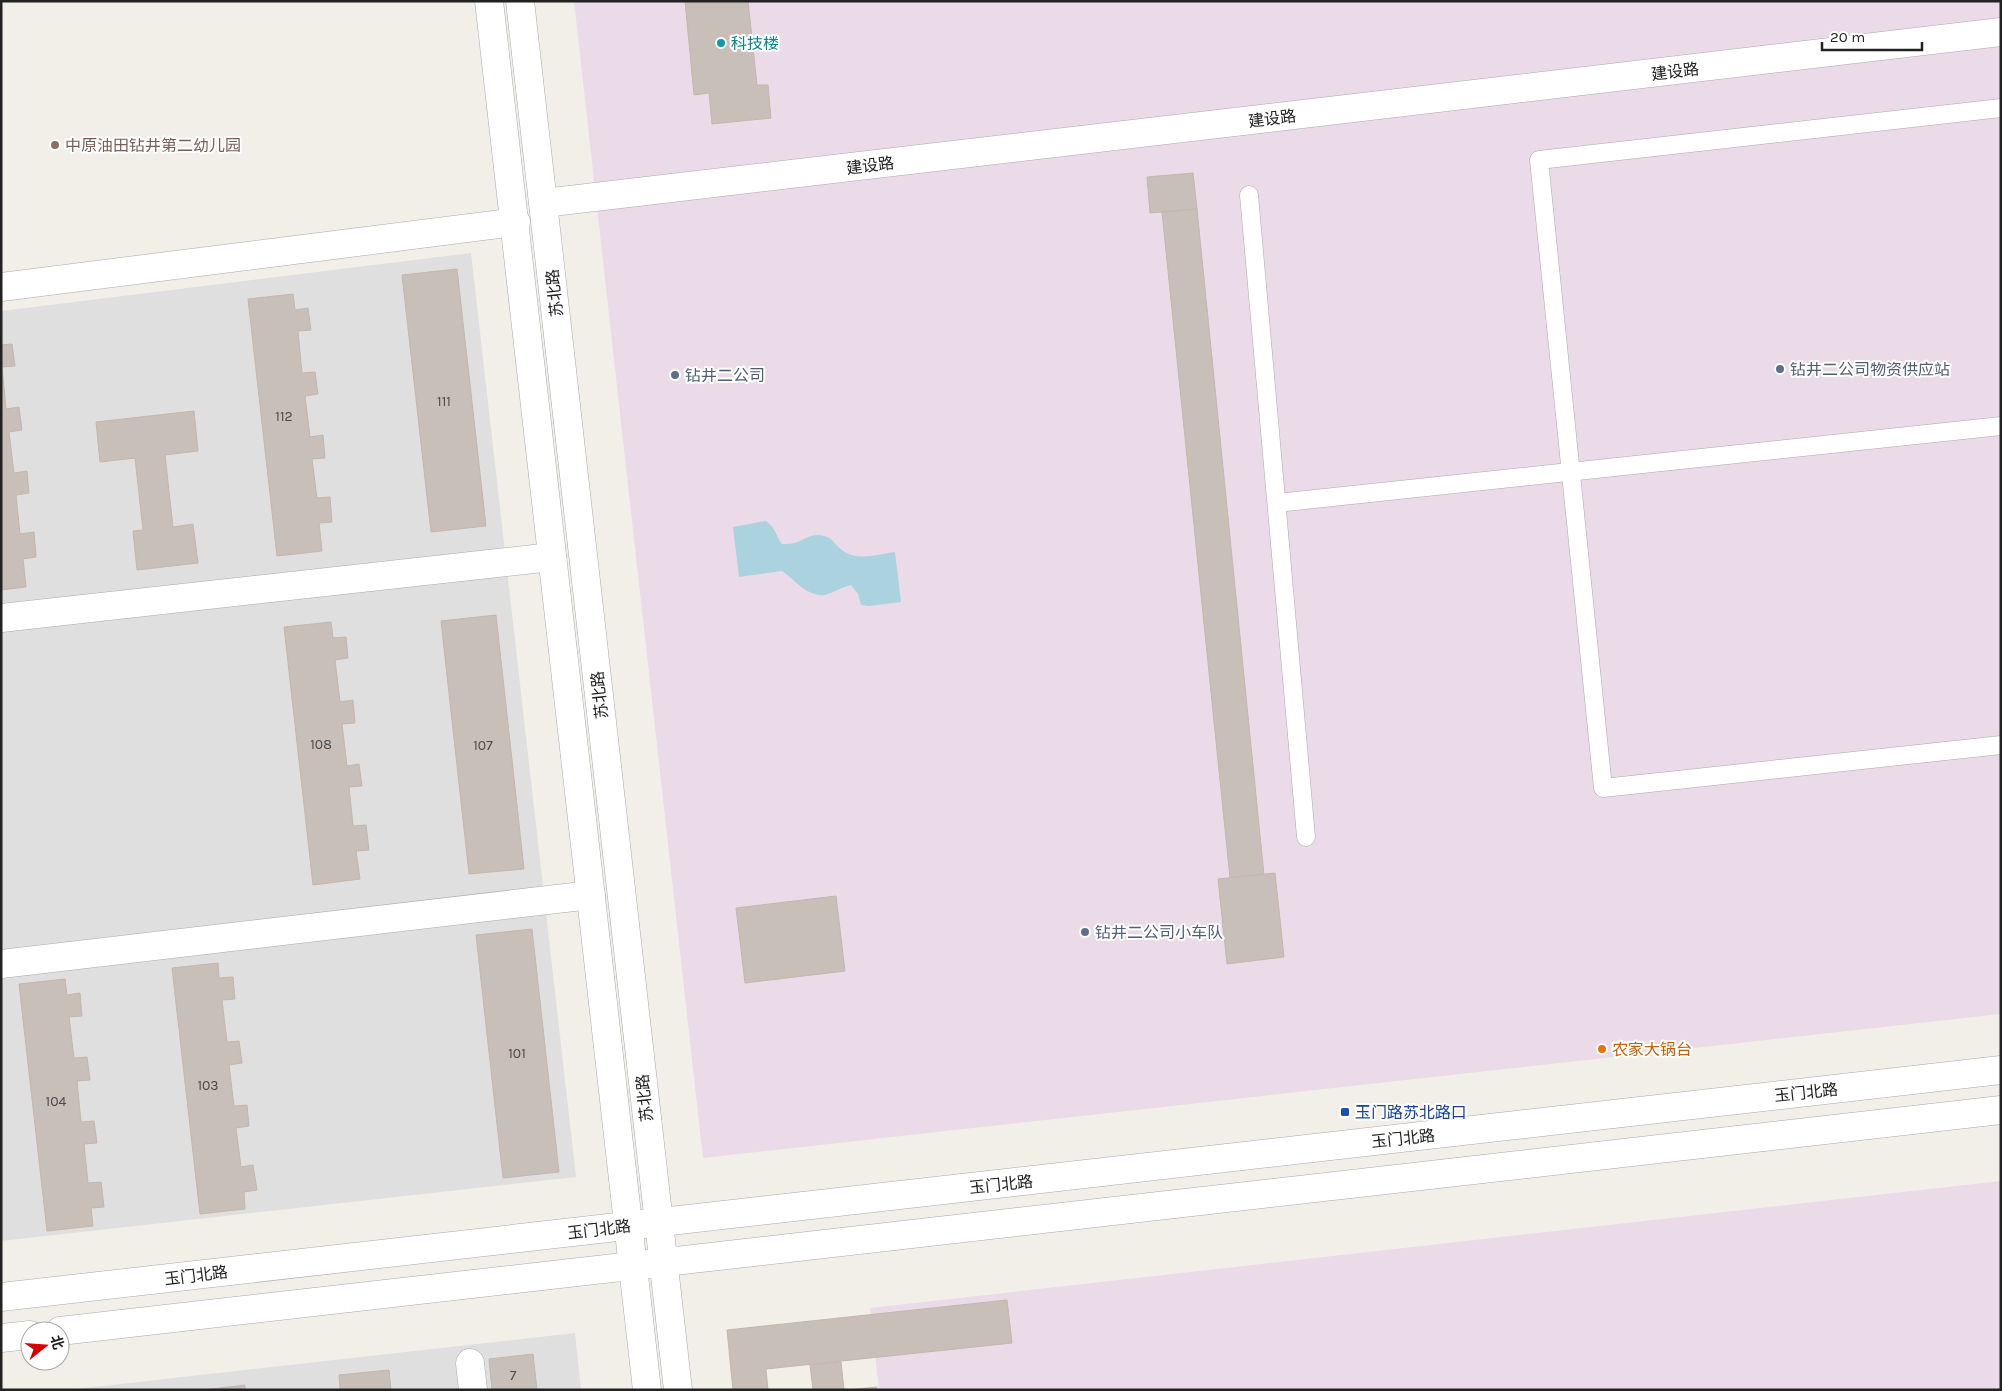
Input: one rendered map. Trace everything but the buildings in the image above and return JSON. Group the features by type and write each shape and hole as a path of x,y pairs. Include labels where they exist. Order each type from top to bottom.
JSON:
{"street":[{"name":"苏北路","path":"489,1 516,222 552,557 647,1390"},
{"name":"苏北路","path":"520,1 678,1390"},
{"name":"建设路","path":"544,203 2001,32"},
{"path":"1,286 516,222"},
{"path":"1,618 552,557"},
{"path":"1,964 591,895"},
{"name":"玉门北路","path":"1,1298 2001,1070"},
{"path":"70,1330 2001,1110"},
{"path":"1,1338 20,1336"}],"lane":[{"path":"2001,108 1539,160 1603,788 2001,746"},
{"path":"1249,195 1306,837"},
{"path":"1277,503 2001,426"}],"shaded area":[{"name":"钻井二公司","path":"574,1 2001,1 2001,1014 703,1158"},
{"path":"471,253 576,1177 1,1241 1,311"},
{"path":"2001,1181 2001,1390 879,1390 870,1308"},
{"path":"575,1333 581,1390 67,1390"}],"water":[{"path":"766,521 782,544 794,543 810,536 820,535 830,538 842,550 854,556 895,552 901,602 869,606 861,605 858,594 851,585 825,595 819,595 807,591 782,571 739,577 733,527"}],"place":[{"name":"科技楼","path":"721,43"},
{"name":"中原油田钻井第二幼儿园","path":"55,145"},
{"name":"钻井二公司物资供应站","path":"1780,369"},
{"name":"钻井二公司","path":"675,375"},
{"name":"钻井二公司小车队","path":"1085,932"},
{"name":"农家大锅台","path":"1602,1049"},
{"name":"玉门路苏北路口","path":"1345,1112"}]}
